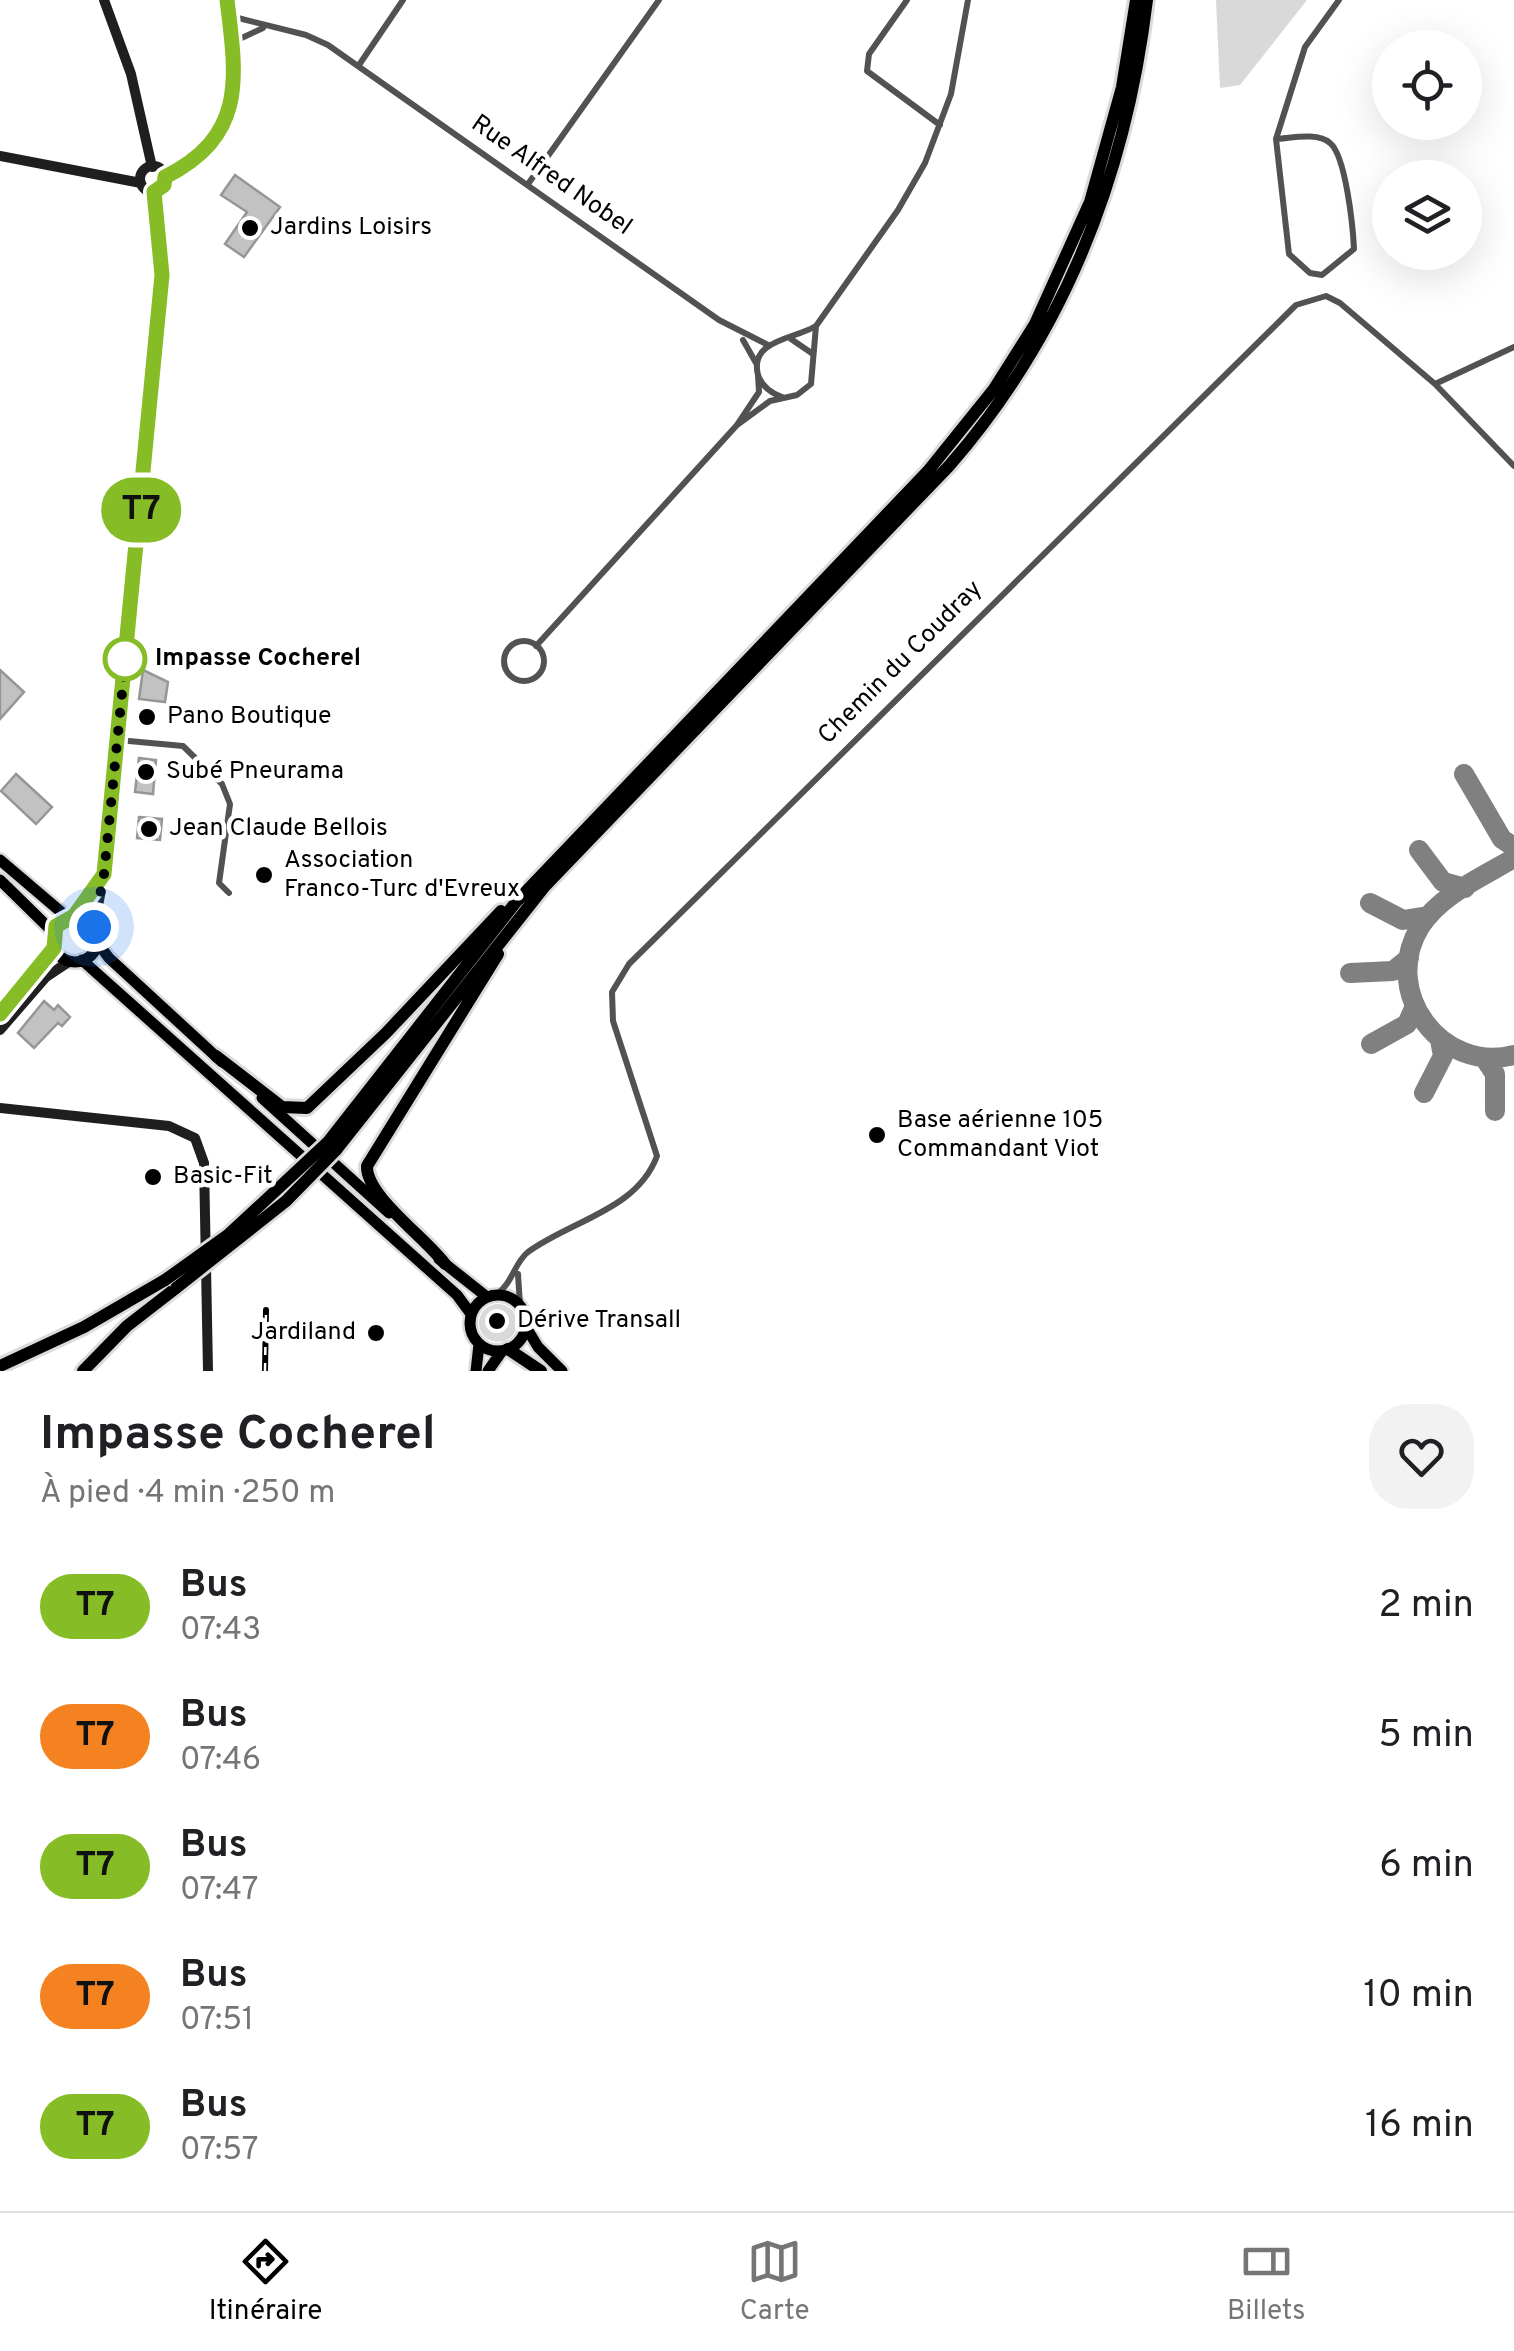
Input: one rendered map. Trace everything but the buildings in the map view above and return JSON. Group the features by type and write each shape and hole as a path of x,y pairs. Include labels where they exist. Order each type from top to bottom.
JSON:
{"highway":[{"path":"332,1146 516,902 928,471 994,390 1035,324 1090,202 1122,87 1136,0"},
{"path":"84,1371 171,1284 332,1146 545,886 949,466 1007,396 1055,314 1102,204 1126,127 1148,0"},
{"path":"445,1264 371,1186 367,1166 473,992 545,886"},
{"path":"216,1056 282,1107 307,1108 386,1033 494,915 516,902"},
{"path":"0,1366 171,1284"},
{"path":"505,1350 541,1371"}],"main road":[{"path":"0,860 71,917 94,927 97,942 108,958 445,1264 492,1296 520,1305 526,1327 538,1347 562,1371"},
{"path":"0,880 53,932 54,948 96,968 458,1295 471,1314 470,1329 478,1344 476,1371"},
{"path":"53,932 71,917"},
{"path":"76,961 97,942"},
{"path":"471,1314 492,1296"},
{"path":"488,1371 505,1350 520,1340 526,1327"},
{"path":"478,1344 505,1350"}],"street":[{"path":"104,0 131,74 152,167 165,177"},
{"path":"165,177 208,150 226,122 234,80 227,0"},
{"path":"359,65 404,0"},
{"path":"528,184 658,0"},
{"path":"908,0 869,54 867,71 940,125"},
{"path":"737,425 758,392 758,372 768,345 816,326 898,210 940,125 957,69 968,0"},
{"path":"1276,139 1316,137 1331,143 1339,158 1354,249 1322,275 1310,273 1289,254 1276,139 1304,47 1339,0"},
{"name":"Rue Alfred Nobel","path":"229,16 265,28 306,35 359,65 719,320 748,339 768,345"},
{"path":"231,43 265,28"},
{"path":"0,156 141,183 154,192 162,275 104,874 94,927"},
{"path":"141,183 142,172 152,167"},
{"path":"154,192 164,185 165,177"},
{"name":"Chemin du Coudray","path":"492,1296 508,1286 525,1254 638,1191 657,1156 613,1021 612,992 629,964 1296,305 1326,296 1340,302 1435,384 1514,466"},
{"name":"Rue Alfred Nobel","path":"719,320 750,348 758,372"},
{"path":"536,646 737,425 760,407 783,397 797,396 812,384 816,326"},
{"path":"790,338 806,345 814,356"},
{"path":"1435,384 1514,348"},
{"path":"758,372 766,388 783,397"},
{"path":"520,641 536,646 544,663 538,675 527,681 509,676 504,664 509,647 520,641"},
{"path":"117,740 183,746 222,784 230,804 218,883 229,892"},
{"path":"71,917 104,874"},
{"path":"0,1014 54,948"},
{"path":"0,1030 46,978 76,961"},
{"path":"0,1108 170,1126 196,1138 204,1163 208,1371"},
{"path":"518,1267 520,1305"}],"shaded area":[{"path":"1216,0 1307,0 1240,85 1220,88"},
{"path":"498,1304 511,1310 517,1323 511,1336 498,1342 485,1336 479,1323 485,1310"}],"taxiway":[{"path":"1464,774 1502,839 1514,847"},
{"path":"1419,850 1443,882 1465,888"},
{"path":"1514,858 1462,888 1428,916 1410,952 1408,977 1413,1001 1442,1040 1463,1052 1488,1058 1514,1055"},
{"path":"1370,903 1403,920 1428,916"},
{"path":"1350,973 1393,971 1409,958"},
{"path":"1371,1044 1407,1024 1415,1006"},
{"path":"1424,1093 1443,1056 1440,1040"},
{"path":"1485,1059 1495,1074 1495,1111"}],"railway":[{"path":"265,1371 266,1310"}],"bus line":[{"name":"T7","path":"0,1014 54,948 56,926 74,916 87,902 104,874 162,275 154,192 164,185 165,177 208,150 226,122 234,80 227,0"}],"place":[{"name":"Jardins Loisirs","path":"250,228"},
{"name":"Impasse Cocherel","path":"125,659"},
{"name":"Pano Boutique","path":"147,717"},
{"name":"Subé Pneurama","path":"146,772"},
{"name":"Jean Claude Bellois","path":"149,829"},
{"name":"Association Franco-Turc d'Evreux","path":"264,875"},
{"name":"Base aérienne 105 Commandant Viot","path":"877,1135"},
{"name":"Basic-Fit","path":"153,1177"},
{"name":"Dérive Transall","path":"497,1321"},
{"name":"Jardiland","path":"376,1333"}],"route":[{"path":"94,927 104,874 126,653 125,659"}]}
